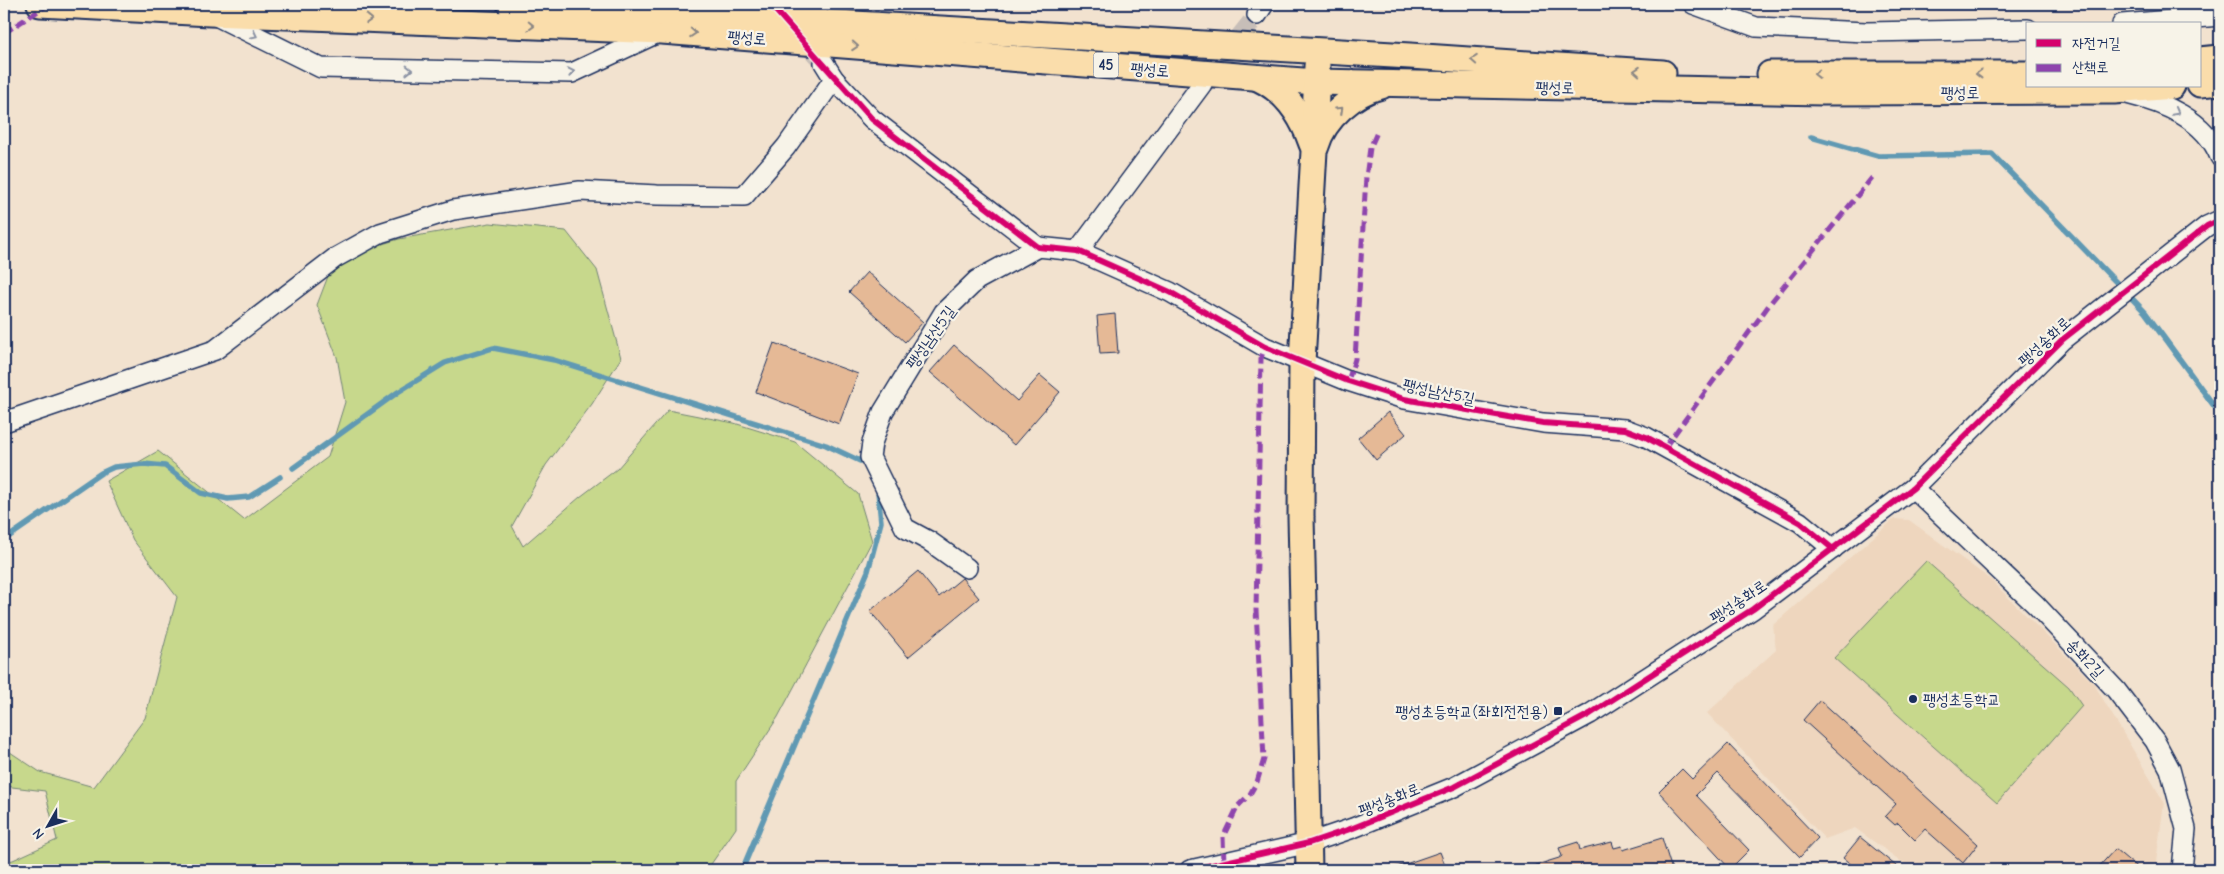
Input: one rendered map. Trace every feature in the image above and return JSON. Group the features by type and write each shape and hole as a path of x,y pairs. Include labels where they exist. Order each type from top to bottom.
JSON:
{"main road":[{"name":"팽성로","path":"40,4 210,13 656,16 1318,50 1682,74 2026,74"},
{"name":"팽성로","path":"510,4 656,16 1316,82 1823,92 2114,91 2149,88"},
{"path":"1309,870 1302,527 1302,362 1318,50"},
{"path":"2202,60 2220,58"},
{"path":"1256,77 1280,92 1293,106 1306,127 1314,151"},
{"path":"2202,84 2220,82"},
{"path":"1314,151 1321,131 1346,105 1370,89 1393,84"}],"street":[{"path":"1693,4 1756,27 1866,32 2026,29"},
{"path":"210,13 321,68 572,73 656,16"},
{"path":"2146,22 2220,16"},
{"path":"4,422 215,350 335,258 380,232 444,213 580,191 744,196 786,147 829,71 872,119 1038,247"},
{"path":"1078,251 1202,84"},
{"path":"2114,91 2148,99 2182,115 2206,135 2220,157"},
{"path":"2214,223 2220,206"},
{"name":"팽성송화로","path":"1190,870 1309,843 1353,828 1454,787 1590,714 1753,609 1913,488 2062,340 2214,223"},
{"name":"팽성남산5길","path":"967,568 929,541 905,528 870,457 872,443 882,412 944,312 977,280 1038,247 1078,251 1170,292 1265,346 1302,362 1404,399 1543,423 1625,429 1646,437 1761,499 1800,522 1833,549"},
{"name":"송화2길","path":"1913,488 2036,605 2116,690 2155,741 2170,769 2186,829 2182,870"}],"shaded area":[{"name":"팽성초등학교","path":"1894,519 1909,520 1990,579 2094,684 2164,802 2155,870 1913,870 1855,828 1825,839 1707,713 1776,650 1773,625"}],"green space":[{"path":"490,223 566,231 597,270 621,358 592,404 546,465 512,526 523,546 580,497 617,469 668,410 734,423 795,442 858,494 872,541 778,717 736,781 736,828 707,870 4,870 4,862 13,860 57,840 45,791 4,786 4,748 40,772 94,787 145,718 177,597 133,540 106,481 158,451 244,520 328,457 345,402 337,357 317,305 335,258 399,239"},
{"path":"1926,561 2069,687 2082,706 1997,803 1834,658"}],"building":[{"path":"867,272 923,322 905,342 849,292"},
{"path":"1115,314 1118,353 1100,354 1097,316"},
{"path":"774,343 858,374 839,424 756,392"},
{"path":"954,345 1017,401 1040,375 1060,392 1014,445 930,372"},
{"path":"1388,412 1406,434 1376,460 1358,438"},
{"path":"918,571 939,597 962,578 979,598 908,657 870,611"},
{"path":"1820,700 1978,844 1963,863 1925,829 1915,840 1898,823 1895,825 1885,816 1896,804 1803,720"},
{"path":"1728,744 1818,838 1800,857 1718,773 1696,795 1749,850 1730,869 1659,792 1682,769 1692,779"},
{"path":"1860,837 1901,870 1858,870 1843,858"},
{"path":"1662,838 1672,870 1531,870 1530,867 1559,858 1562,856 1559,848 1578,842 1580,850 1612,842 1614,848 1622,846 1623,850"},
{"path":"2115,849 2140,870 2096,870"},
{"path":"1440,852 1447,870 1394,870 1394,868"}],"waterway":[{"path":"1811,137 1878,156 1992,154 2145,312 2220,414"},
{"path":"293,468 398,392 445,363 493,348 554,360 826,445 860,461"},
{"path":"4,540 101,473 114,467 144,464 165,466 201,493 228,499 249,497 280,477"},
{"path":"742,870 868,571 881,522 878,492"}],"tunnel":[{"path":"770,4 824,63"},
{"path":"1204,81 1257,15"}],"marked path":[{"path":"4,33 49,4"},
{"path":"1348,381 1355,359 1366,177 1370,148 1378,130"},
{"path":"1665,447 1772,301 1875,174"},
{"path":"1224,862 1223,837 1238,806 1250,794 1257,782 1264,759 1256,610 1261,358 1265,347"}],"cycle path":[{"path":"770,4 872,119 1038,247 1078,251 1170,292 1265,347 1348,381 1404,399 1543,423 1625,429 1646,437 1800,522 1833,549"},
{"path":"1190,870 1309,843 1353,828 1454,787 1590,714 1753,609 1913,488 2062,340 2207,226 2220,220"}],"place":[{"name":"팽성초등학교","path":"1913,699"},
{"name":"팽성초등학교(좌회전전용)","path":"1558,711"}]}
